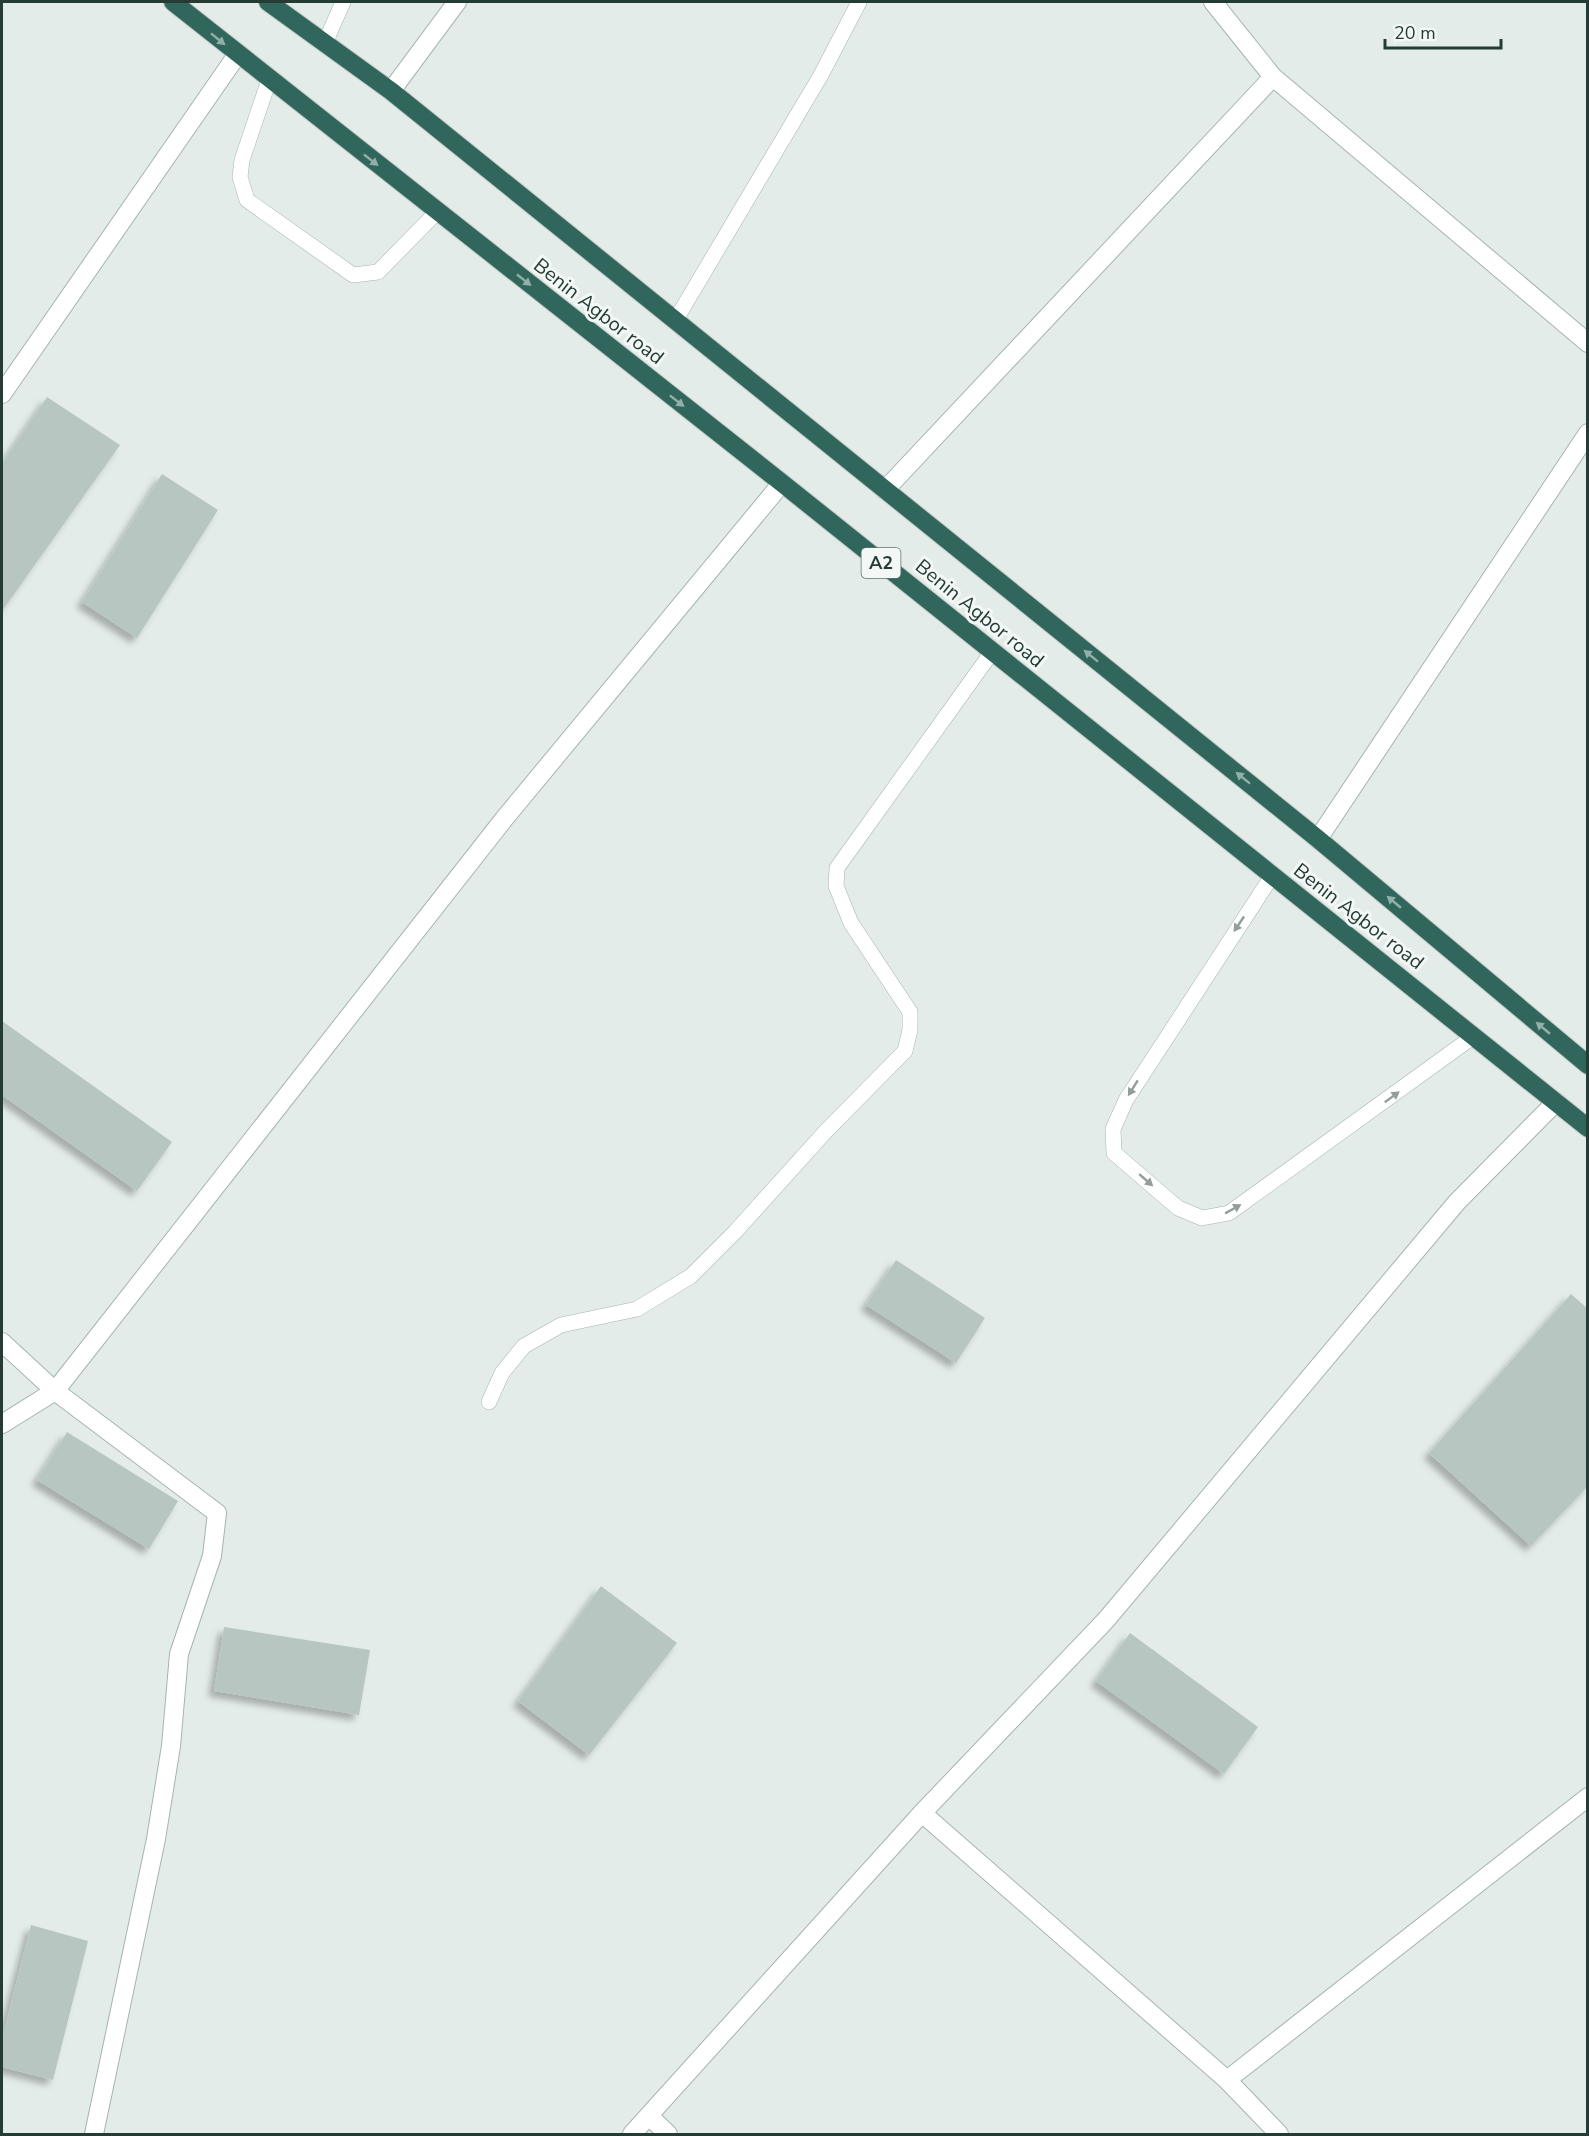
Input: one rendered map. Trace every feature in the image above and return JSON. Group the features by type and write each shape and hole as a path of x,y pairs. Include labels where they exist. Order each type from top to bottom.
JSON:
{"highway":[{"name":"Benin Agbor road","path":"172,2 782,483 1587,1128"},
{"name":"Benin Agbor road","path":"268,2 390,91 1318,839 1587,1065"}],"street":[{"path":"390,91 457,2"},
{"path":"1213,2 1273,77 1587,343"},
{"path":"2,394 237,55"},
{"path":"885,490 1273,77"},
{"path":"1318,839 1587,433"},
{"path":"2,1424 55,1391 504,819 782,483"},
{"path":"632,2134 650,2117 922,1812 1106,1620 1457,1202 1556,1102"},
{"path":"2,1342 55,1391 217,1514 212,1556 179,1654 171,1746 156,1839 94,2134"},
{"path":"1227,2080 1587,1797"},
{"path":"922,1812 1227,2080 1279,2134"},
{"path":"650,2117 668,2134"}],"lane":[{"path":"325,43 343,2"},
{"path":"675,321 821,75 859,2"},
{"path":"269,80 242,160 240,177 247,201 353,275 378,272 437,212"},
{"path":"489,1402 502,1372 524,1346 561,1325 637,1309 691,1276 735,1232 826,1131 905,1051 910,1030 910,1012 851,923 836,886 837,868 992,652"},
{"path":"1272,876 1126,1100 1113,1128 1114,1153 1178,1208 1202,1218 1229,1213 1474,1036"}],"building":[{"path":"47,397 120,445 2,611 2,464"},
{"path":"162,474 218,510 137,638 82,602"},
{"path":"2,1021 172,1142 137,1191 2,1095"},
{"path":"896,1260 985,1318 956,1363 866,1305"},
{"path":"1571,1294 1588,1309 1588,1486 1531,1546 1429,1453"},
{"path":"67,1432 178,1501 149,1549 37,1480"},
{"path":"601,1586 677,1643 589,1755 518,1701"},
{"path":"224,1627 370,1650 359,1715 214,1691"},
{"path":"1130,1633 1258,1727 1224,1774 1096,1681"},
{"path":"31,1925 88,1941 53,2080 2,2067 2,2039"}]}
